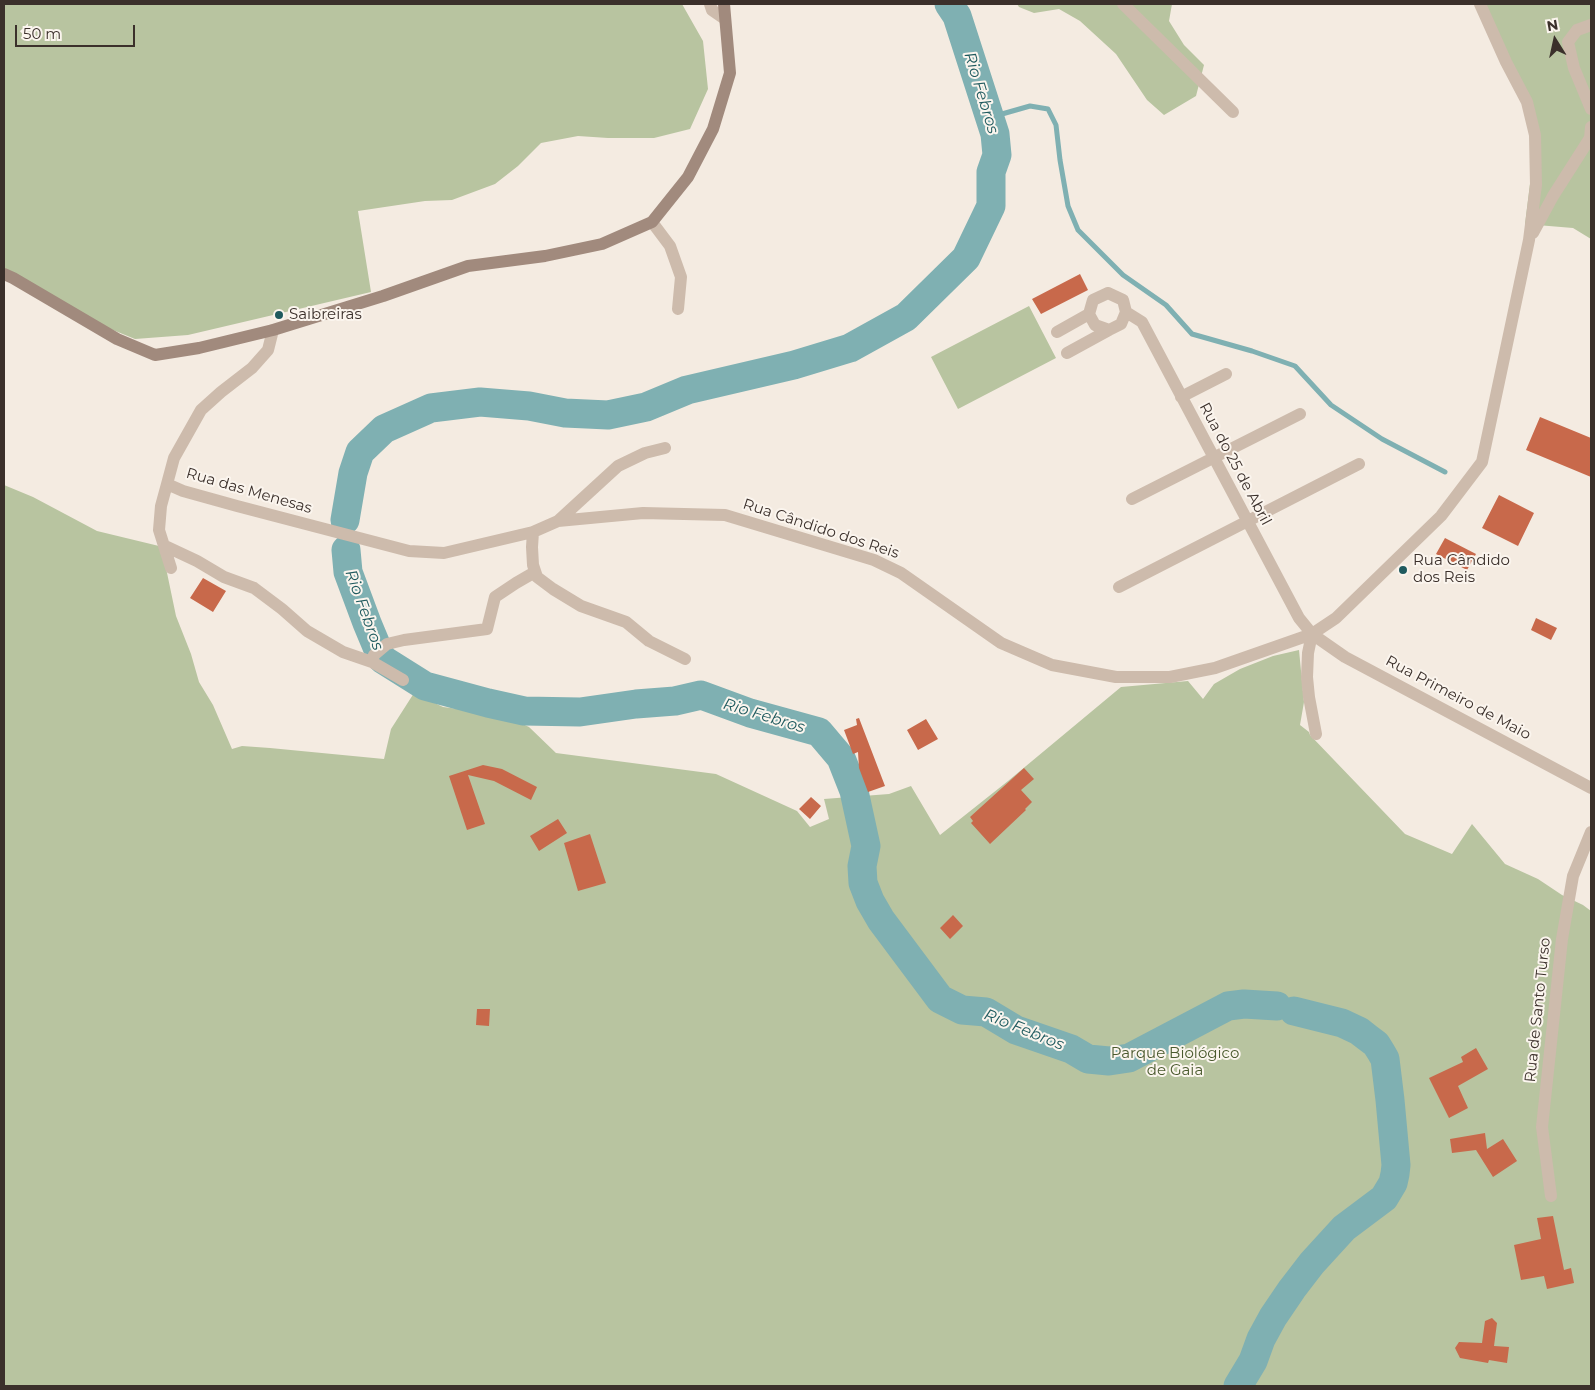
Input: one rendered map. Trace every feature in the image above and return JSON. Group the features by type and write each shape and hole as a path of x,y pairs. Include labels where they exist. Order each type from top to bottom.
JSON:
{"street":[{"path":"710,4 712,10 725,19"},
{"path":"4,274 117,339 156,355 199,348 273,330 383,296 468,266 545,256 602,244 652,222 688,177 713,129 730,73 724,4"},
{"path":"1123,4 1233,112"},
{"name":"Rua Cândido dos Reis","path":"533,532 558,521 643,513 725,515 874,560 901,572 1001,642 1052,664 1116,677 1170,677 1215,668 1312,634 1336,618 1441,516 1482,462 1529,240 1536,184 1535,135 1527,102 1506,62 1480,4"},
{"path":"1591,25 1577,30 1568,42 1574,68 1591,109"},
{"path":"1529,240 1553,196 1590,138 1591,127"},
{"path":"652,222 670,246 681,277 678,309"},
{"name":"Rua do 25 de Abril","path":"1056,332 1090,314 1093,300 1108,293 1123,300 1126,312 1142,322 1299,618 1312,634"},
{"path":"1067,353 1121,324 1126,312"},
{"path":"1090,314 1095,324 1109,330"},
{"name":"Rua das Menesas","path":"273,330 268,350 252,368 201,410 174,458 167,484 183,491 410,552 444,553 533,532"},
{"path":"1182,397 1226,374"},
{"path":"1132,499 1300,414"},
{"name":"Rua Cândido dos Reis","path":"558,521 618,466 645,454 665,448"},
{"path":"1119,587 1359,464"},
{"path":"167,484 161,506 159,530 171,568"},
{"path":"533,532 532,547 537,577 581,606 626,622 649,641 684,659"},
{"path":"165,546 197,561 224,577 254,588 307,631 343,652 373,659 403,680"},
{"path":"373,659 387,644 487,629 495,597 535,572"},
{"path":"1312,634 1308,653 1307,677 1311,715 1316,734"},
{"name":"Rua Primeiro de Maio","path":"1312,634 1345,657 1591,788"},
{"name":"Rua de Santo Turso","path":"1551,1196 1542,1127 1562,939 1573,876 1591,832"}],"green space":[{"path":"4,4 682,4 703,41 708,89 690,129 654,138 578,136 541,143 518,166 495,184 452,200 425,201 358,211 371,292 188,335 135,339 86,319 4,271"},
{"path":"1017,4 1172,4 1169,21 1184,45 1204,65 1196,96 1164,115 1147,100 1116,54 1080,21 1059,9 1034,13 1019,7"},
{"path":"1476,4 1591,4 1591,239 1573,228 1525,224 1534,151 1530,108"},
{"path":"1029,306 1056,358 958,409 931,357"},
{"name":"Parque Biológico de Gaia","path":"4,485 33,497 97,531 159,546 166,568 176,616 191,654 199,682 213,705 232,749 242,746 384,759 391,729 414,693 443,707 489,713 512,719 529,727 556,753 716,774 797,811 810,827 829,819 824,799 889,794 911,786 940,835 1121,687 1188,681 1203,699 1214,684 1240,669 1273,656 1299,650 1304,702 1300,725 1309,732 1405,834 1452,854 1472,824 1505,864 1538,879 1591,911 1591,1386 4,1386"}],"building":[{"path":"1080,274 1088,290 1041,314 1032,299"},
{"path":"1540,417 1591,438 1591,477 1526,450"},
{"path":"1499,495 1534,513 1518,546 1482,528"},
{"path":"1445,538 1476,554 1467,570 1436,554"},
{"path":"203,578 226,591 213,612 190,598"},
{"path":"1536,618 1557,628 1551,640 1531,630"},
{"path":"859,718 885,786 868,792 859,768 858,752 853,754 844,730 857,725 856,719"},
{"path":"926,719 938,739 918,750 907,730"},
{"path":"483,765 502,769 537,787 531,800 494,781 468,775 485,824 467,830 449,776"},
{"path":"1024,768 1034,779 1021,790 1032,802 990,844 971,823 973,821 970,817"},
{"path":"811,797 821,806 810,819 799,809"},
{"path":"558,819 567,833 539,851 530,836"},
{"path":"590,834 606,883 578,891 564,843"},
{"path":"953,915 963,926 950,939 940,928"},
{"path":"477,1009 490,1009 489,1026 476,1025"},
{"path":"1476,1048 1488,1069 1458,1086 1468,1108 1449,1118 1429,1078 1463,1062 1461,1057"},
{"path":"1485,1133 1487,1149 1503,1139 1517,1161 1493,1177 1476,1150 1452,1153 1450,1139"},
{"path":"1553,1216 1564,1270 1571,1268 1574,1283 1547,1289 1544,1276 1521,1280 1514,1245 1541,1239 1537,1218"},
{"path":"1492,1318 1497,1323 1494,1346 1509,1347 1507,1363 1489,1360 1488,1363 1460,1358 1455,1348 1459,1342 1482,1343 1485,1321"}],"waterway":[{"name":"Rio Febros","path":"345,520 353,473 360,452 384,429 431,408 480,402 529,406 565,413 608,415 646,407 687,390 794,365 850,348 906,317 966,258 991,206 991,172 997,155 995,134 957,16 949,4"},
{"path":"988,113 1002,114 1030,106 1048,109 1056,125 1068,206 1078,230 1123,275 1166,305 1192,334 1252,351 1295,366 1331,405 1382,439 1445,472"},
{"name":"Rio Febros","path":"346,550 348,572 382,659 425,686 524,711 580,712 636,704 675,701 701,695 750,713 819,732 841,758 854,791 866,846 862,866 863,883 870,901 881,920 940,999 962,1010 986,1012 1016,1030 1071,1049 1088,1059 1109,1061 1129,1058 1228,1006 1244,1004 1277,1006"},
{"name":"Rio Febros","path":"1238,1386 1253,1361 1261,1339 1273,1317 1292,1289 1312,1263 1344,1228 1384,1198 1393,1183 1395,1174 1396,1165 1390,1100 1385,1059 1381,1052 1376,1044 1359,1031 1342,1023 1294,1011"}],"place":[{"name":"Saibreiras","path":"279,315"},
{"name":"Rua Cândido dos Reis","path":"1403,570"}]}
